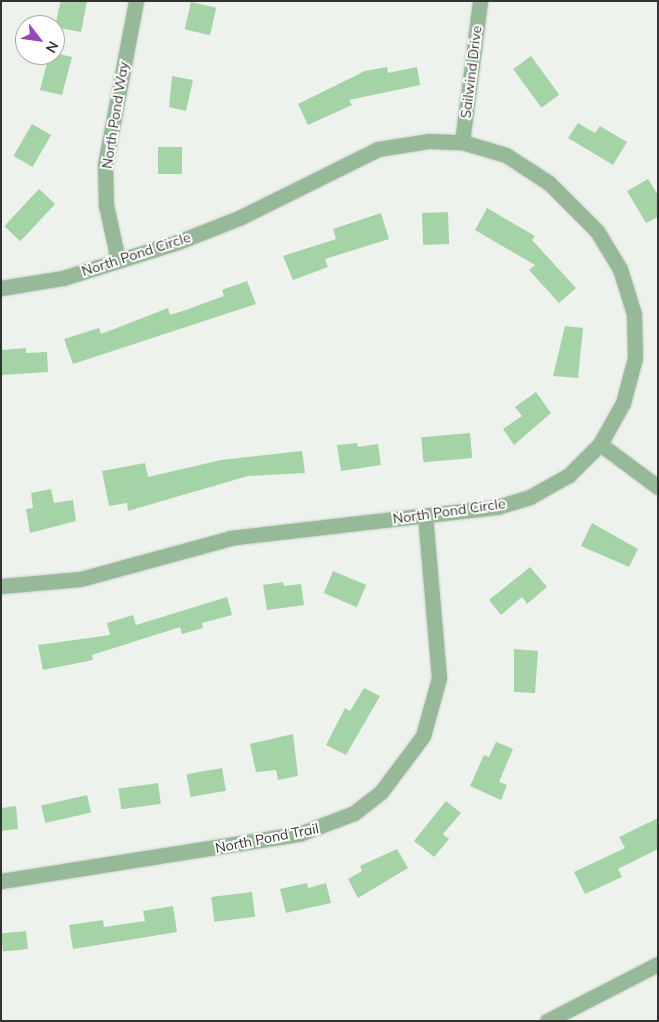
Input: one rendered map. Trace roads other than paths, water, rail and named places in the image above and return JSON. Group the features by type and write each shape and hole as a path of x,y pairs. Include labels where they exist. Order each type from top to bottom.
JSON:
{"street":[{"name":"North Pond Way","path":"118,260 106,205 105,165 136,1"},
{"name":"Sailwind Drive","path":"462,142 480,1"},
{"name":"North Pond Circle","path":"1,288 63,278 241,217 378,150 430,141 462,142 506,155 549,183 597,231 620,269 634,314 635,358 624,403 600,444 569,475 530,497 497,507 231,538 80,579 1,586"},
{"path":"600,444 658,487"},
{"name":"North Pond Trail","path":"1,881 299,834 354,813 381,792 407,764 423,736 440,678 425,516"},
{"path":"547,1021 658,964"}]}
